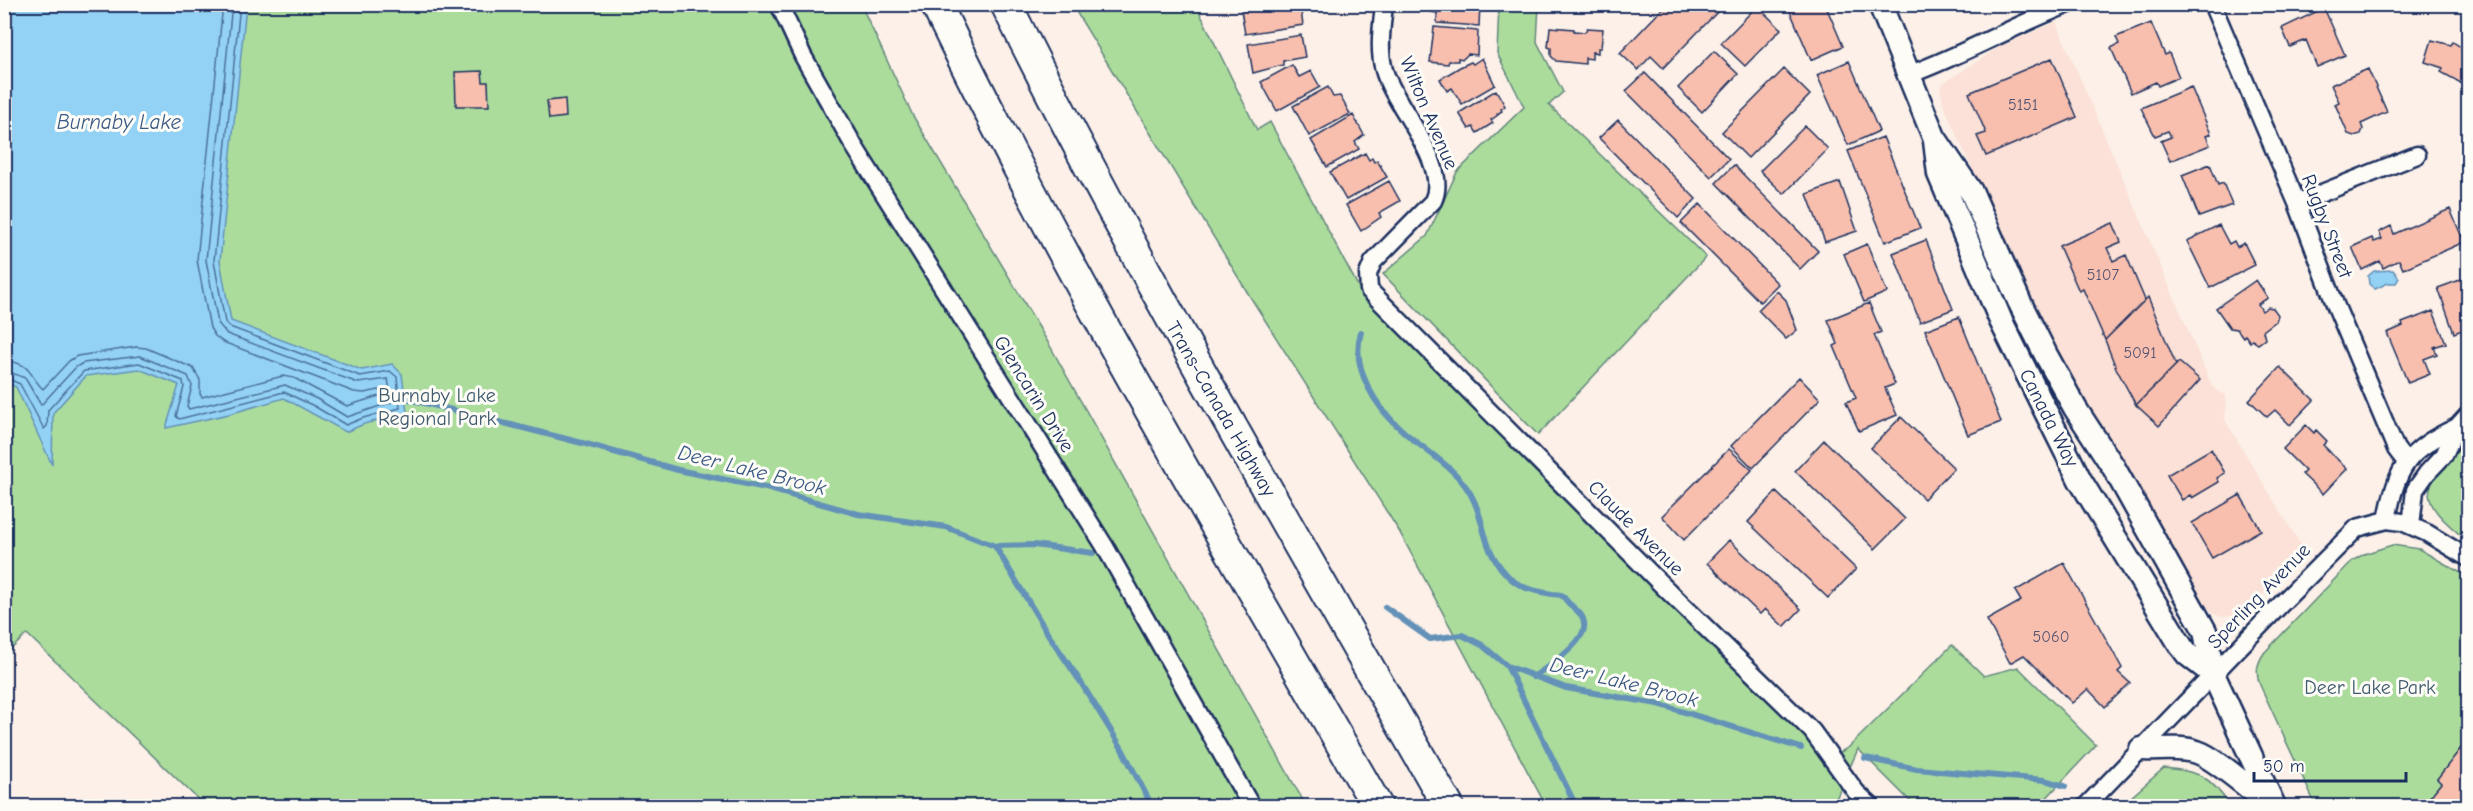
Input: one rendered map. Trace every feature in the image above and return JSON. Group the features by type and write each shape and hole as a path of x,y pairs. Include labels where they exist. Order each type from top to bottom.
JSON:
{"highway":[{"path":"936,4 1019,173 1082,289 1377,807"},
{"name":"Trans-Canada Highway","path":"1006,4 1072,138 1160,301 1448,807"}],"main road":[{"name":"Canada Way","path":"1880,4 1911,74 1934,136 1939,174 1965,237 2001,321 2080,480 2181,646 2187,654 2213,674"},
{"name":"Canada Way","path":"1934,136 1972,193 2019,301 2075,408 2114,468 2205,631 2213,674 2273,807"},
{"path":"2141,749 2181,749 2197,752 2210,759 2273,807"}],"street":[{"name":"Glencarin Drive","path":"779,4 802,56 854,146 1104,544 1251,807"},
{"name":"Wilton Avenue","path":"1368,284 1368,274 1373,262 1433,201 1437,193 1436,171 1384,70 1380,42 1384,4"},
{"path":"1911,74 1947,61 2000,33 2069,4"},
{"name":"Rugby Street","path":"2212,4 2297,203 2335,304 2396,450 2406,462"},
{"path":"2297,203 2417,154"},
{"name":"Claude Avenue","path":"1368,284 1369,290 1382,304 1665,588 1812,731 1856,792 1870,807"},
{"path":"2463,421 2430,440 2406,462 2395,483 2387,520 2411,526 2469,558"},
{"path":"2411,526 2415,490 2444,455 2463,421"},
{"name":"Sperling Avenue","path":"2086,807 2347,537 2357,528 2387,520"}],"shaded area":[{"path":"2056,22 2212,386 2218,392 2226,395 2225,420 2305,552 2251,607 2240,615 2222,617 2212,613 2204,604 2077,387 2015,265 1944,106 1940,88 1945,82 2001,46"}],"green space":[{"name":"Burnaby Lake Regional Park","path":"5,5 861,5 913,116 1049,344 1306,806 205,806 27,634 5,655"},
{"path":"1072,5 1196,5 1257,130 1270,122 1365,299 1829,759 1849,747 1952,645 1984,676 2018,667 2096,745 2039,806 1915,806 1858,749 1833,806 1546,806 1399,531 1249,295"},
{"path":"1499,5 1539,5 1537,42 1563,92 1549,105 1706,257 1538,435 1383,274 1427,236 1457,172 1524,107 1497,53"},
{"path":"2468,440 2468,541 2437,512 2430,501 2429,491 2441,469"},
{"name":"Deer Lake Park","path":"2392,545 2419,549 2468,577 2468,806 2316,806 2260,685 2258,665 2264,653 2352,561 2364,554"},
{"path":"2164,768 2187,771 2203,777 2217,788 2230,806 2121,806"}],"water":[{"name":"Burnaby Lake","path":"5,4 246,5 220,261 231,321 362,370 392,364 402,374 407,413 364,424 346,432 284,398 229,414 166,428 179,385 139,369 86,376 53,413 52,465 16,387 5,382"},
{"path":"2393,270 2399,278 2396,283 2388,283 2375,289 2369,284 2368,276 2374,271"}],"building":[{"path":"1240,4 1284,4 1284,8 1300,5 1303,25 1245,34"},
{"path":"1432,4 1480,4 1479,26 1437,23 1437,13 1431,12"},
{"path":"1667,4 1725,4 1663,68 1651,56 1638,70 1620,53"},
{"path":"1787,4 1825,4 1843,46 1811,60"},
{"path":"1757,6 1781,29 1745,66 1721,43"},
{"path":"2324,8 2345,55 2317,67 2306,40 2290,47 2282,28"},
{"path":"2151,23 2165,55 2169,53 2179,77 2158,86 2156,82 2131,93 2111,48 2119,44 2116,37"},
{"path":"1434,27 1478,31 1477,55 1468,54 1463,59 1458,58 1458,61 1449,61 1448,64 1430,62"},
{"path":"1550,27 1585,32 1587,28 1603,29 1601,48 1598,48 1598,53 1592,52 1592,59 1585,58 1585,64 1556,61 1551,56 1551,48 1548,47"},
{"path":"1301,35 1305,57 1283,61 1283,65 1253,73 1248,44"},
{"path":"2432,40 2451,45 2453,42 2468,52 2468,87 2441,72 2443,68 2425,62"},
{"path":"1714,51 1738,74 1702,112 1678,88"},
{"path":"1482,58 1495,85 1462,104 1452,88 1447,91 1440,79"},
{"path":"2052,58 2077,117 1986,156 1977,136 1986,133 1969,93"},
{"path":"1849,61 1879,131 1848,145 1817,75"},
{"path":"1292,65 1299,77 1311,71 1320,87 1277,111 1261,82"},
{"path":"1784,69 1810,95 1748,158 1722,132"},
{"path":"2368,69 2387,112 2361,124 2363,129 2361,134 2354,136 2348,134 2335,104 2339,102 2331,85"},
{"path":"482,71 483,82 488,82 489,106 456,106 455,72"},
{"path":"1645,73 1729,159 1711,177 1626,91"},
{"path":"1328,87 1333,97 1340,96 1350,114 1309,136 1293,106"},
{"path":"2191,87 2211,134 2206,136 2210,145 2170,161 2161,141 2171,137 2168,131 2155,136 2141,108"},
{"path":"1496,90 1505,106 1501,109 1502,111 1491,120 1493,123 1477,133 1473,127 1469,129 1459,113"},
{"path":"565,99 566,117 549,119 547,101"},
{"path":"1353,115 1364,135 1355,142 1359,149 1327,167 1311,140"},
{"path":"1618,120 1696,199 1678,218 1599,138"},
{"path":"1805,126 1828,149 1784,194 1760,171"},
{"path":"1883,137 1920,228 1885,242 1848,151"},
{"path":"1365,153 1369,160 1372,158 1374,162 1377,160 1387,177 1346,200 1330,172"},
{"path":"2210,164 2218,185 2223,183 2232,205 2199,217 2182,175"},
{"path":"1734,165 1818,251 1800,269 1716,183"},
{"path":"1389,181 1400,201 1379,213 1381,217 1361,231 1346,205"},
{"path":"1840,182 1857,231 1825,242 1807,194"},
{"path":"1700,204 1778,284 1760,302 1681,223"},
{"path":"2450,209 2464,242 2403,269 2399,260 2383,268 2380,261 2362,270 2352,247 2372,238 2374,242 2382,239 2379,232 2391,226 2394,234"},
{"path":"2113,223 2121,242 2107,248 2113,261 2126,255 2145,300 2105,340 2083,289 2079,291 2059,246"},
{"path":"2219,225 2229,244 2234,241 2237,247 2244,243 2255,265 2210,288 2187,241"},
{"path":"1926,240 1953,309 1920,322 1893,253"},
{"path":"1867,244 1887,292 1864,302 1844,254"},
{"path":"2468,277 2468,328 2454,333 2438,288"},
{"path":"2256,280 2268,298 2258,304 2262,311 2268,307 2273,308 2278,315 2276,321 2263,331 2265,339 2258,344 2252,340 2250,342 2245,335 2243,337 2237,329 2230,328 2216,308"},
{"path":"1777,291 1786,300 1797,330 1786,339 1758,310"},
{"path":"2148,297 2176,365 2136,405 2116,368 2105,340"},
{"path":"1869,303 1881,332 1874,335 1895,384 1885,388 1897,415 1859,431 1846,402 1856,398 1834,346 1838,344 1828,320"},
{"path":"2433,311 2446,343 2434,347 2437,354 2424,359 2430,374 2408,383 2387,333 2403,326 2402,323"},
{"path":"1959,317 2001,422 1968,435 1925,330"},
{"path":"2179,362 2200,380 2159,426 2136,405"},
{"path":"2280,367 2314,400 2290,425 2275,410 2267,417 2249,400"},
{"path":"1799,377 1820,399 1753,468 1731,446"},
{"path":"1901,417 1954,468 1924,499 1871,448"},
{"path":"2306,425 2314,433 2316,430 2327,441 2323,445 2347,469 2323,494 2302,474 2305,471 2283,449"},
{"path":"1824,440 1905,519 1875,549 1795,471"},
{"path":"1729,449 1752,470 1684,540 1662,516"},
{"path":"2211,449 2225,473 2217,478 2219,482 2192,498 2190,495 2182,500 2167,475"},
{"path":"1776,492 1856,569 1828,598 1748,522"},
{"path":"2240,495 2261,530 2212,558 2192,523"},
{"path":"1729,540 1801,609 1784,627 1765,609 1760,614 1707,563"},
{"path":"2064,563 2122,668 2118,672 2130,683 2105,707 2088,689 2072,703 2024,655 2010,663 1987,620 2021,601 2015,591"},
{"path":"2468,739 2468,806 2427,806 2425,803 2441,783 2437,779"}],"waterway":[{"path":"1361,332 1359,359 1362,373 1375,399 1393,422 1448,467 1464,484 1475,504 1488,544 1498,565 1512,580 1528,589 1561,595 1582,617 1584,630 1580,638 1556,661 1533,677"},
{"name":"Deer Lake Brook","path":"397,396 678,470 766,488 858,514 946,527 995,546 1034,545 1093,553"},
{"path":"995,546 1048,634 1121,747 1152,806"},
{"name":"Deer Lake Brook","path":"1385,607 1430,639 1462,635 1482,645 1507,666 1566,688 1658,704 1801,748"},
{"path":"1507,666 1576,806"},
{"name":"Deer Lake Brook","path":"1865,758 1917,769 2045,780 2065,786"}]}
